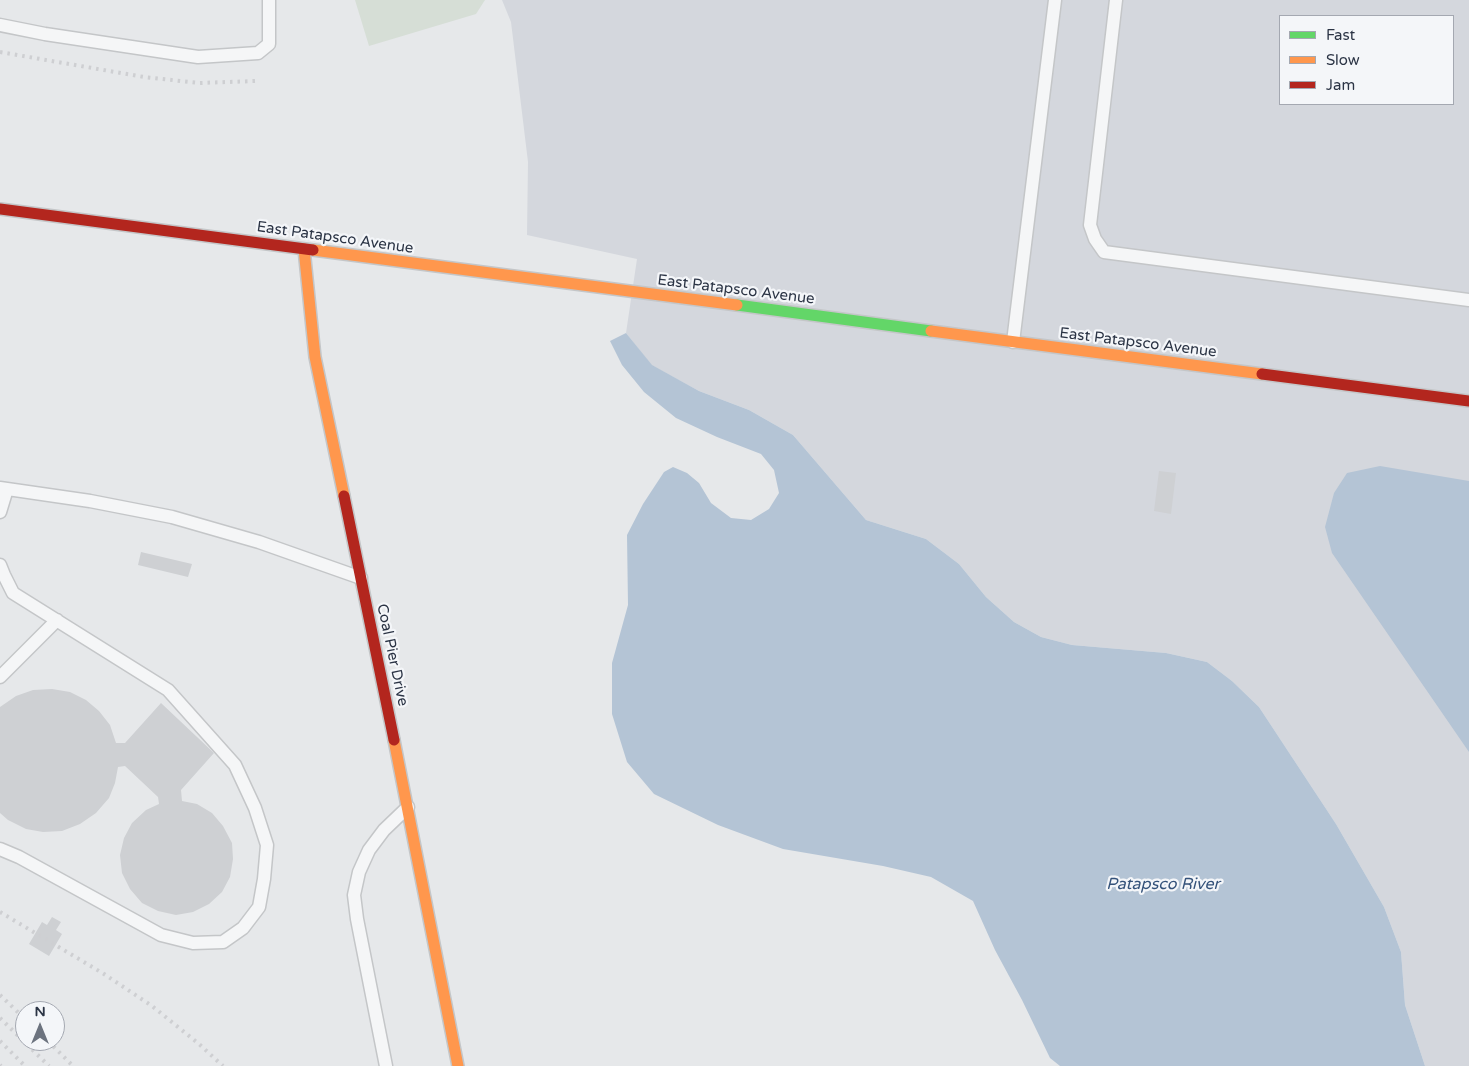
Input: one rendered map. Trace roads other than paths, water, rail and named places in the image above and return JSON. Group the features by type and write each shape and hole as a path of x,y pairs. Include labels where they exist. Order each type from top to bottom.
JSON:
{"street":[{"name":"East Patapsco Avenue","path":"0,209 1469,401"},
{"name":"Coal Pier Drive","path":"304,249 315,357 408,807 458,1066"}],"lane":[{"path":"0,25 45,34 198,57 258,53 269,44 269,0"},
{"path":"1012,342 1055,0"},
{"path":"1116,0 1090,225 1095,239 1104,252 1469,300"},
{"path":"0,512 3,488 90,501 172,517 259,542 361,578"},
{"path":"0,565 13,593 168,690 235,765 255,808 267,846 259,907 243,928 223,942 194,942 161,935 0,849"},
{"path":"0,677 57,620"},
{"path":"386,1066 357,920 354,895 359,872 369,850 384,830 408,807"}],"water":[{"name":"Patapsco River","path":"626,333 652,365 699,391 749,410 793,435 866,520 926,539 959,564 986,597 1014,622 1041,637 1072,645 1166,653 1207,662 1232,681 1259,707 1336,824 1384,907 1401,952 1405,1005 1425,1066 1060,1066 1050,1058 995,950 973,901 931,877 883,866 783,849 718,825 654,794 627,762 612,714 612,663 628,605 627,535 643,504 664,472 673,467 687,473 699,483 711,503 731,518 751,520 769,509 779,493 774,470 761,454 717,437 676,418 644,392 622,365 610,341"},
{"path":"1380,466 1469,481 1469,752 1332,553 1325,527 1334,493 1347,473"}],"railway":[{"path":"0,52 144,77 199,83 256,81"},
{"path":"0,912 104,974 152,1006 223,1066"},
{"path":"0,995 15,1009"},
{"path":"0,1018 49,1066"},
{"path":"0,1041 25,1066"},
{"path":"58,1051 73,1066"}]}
